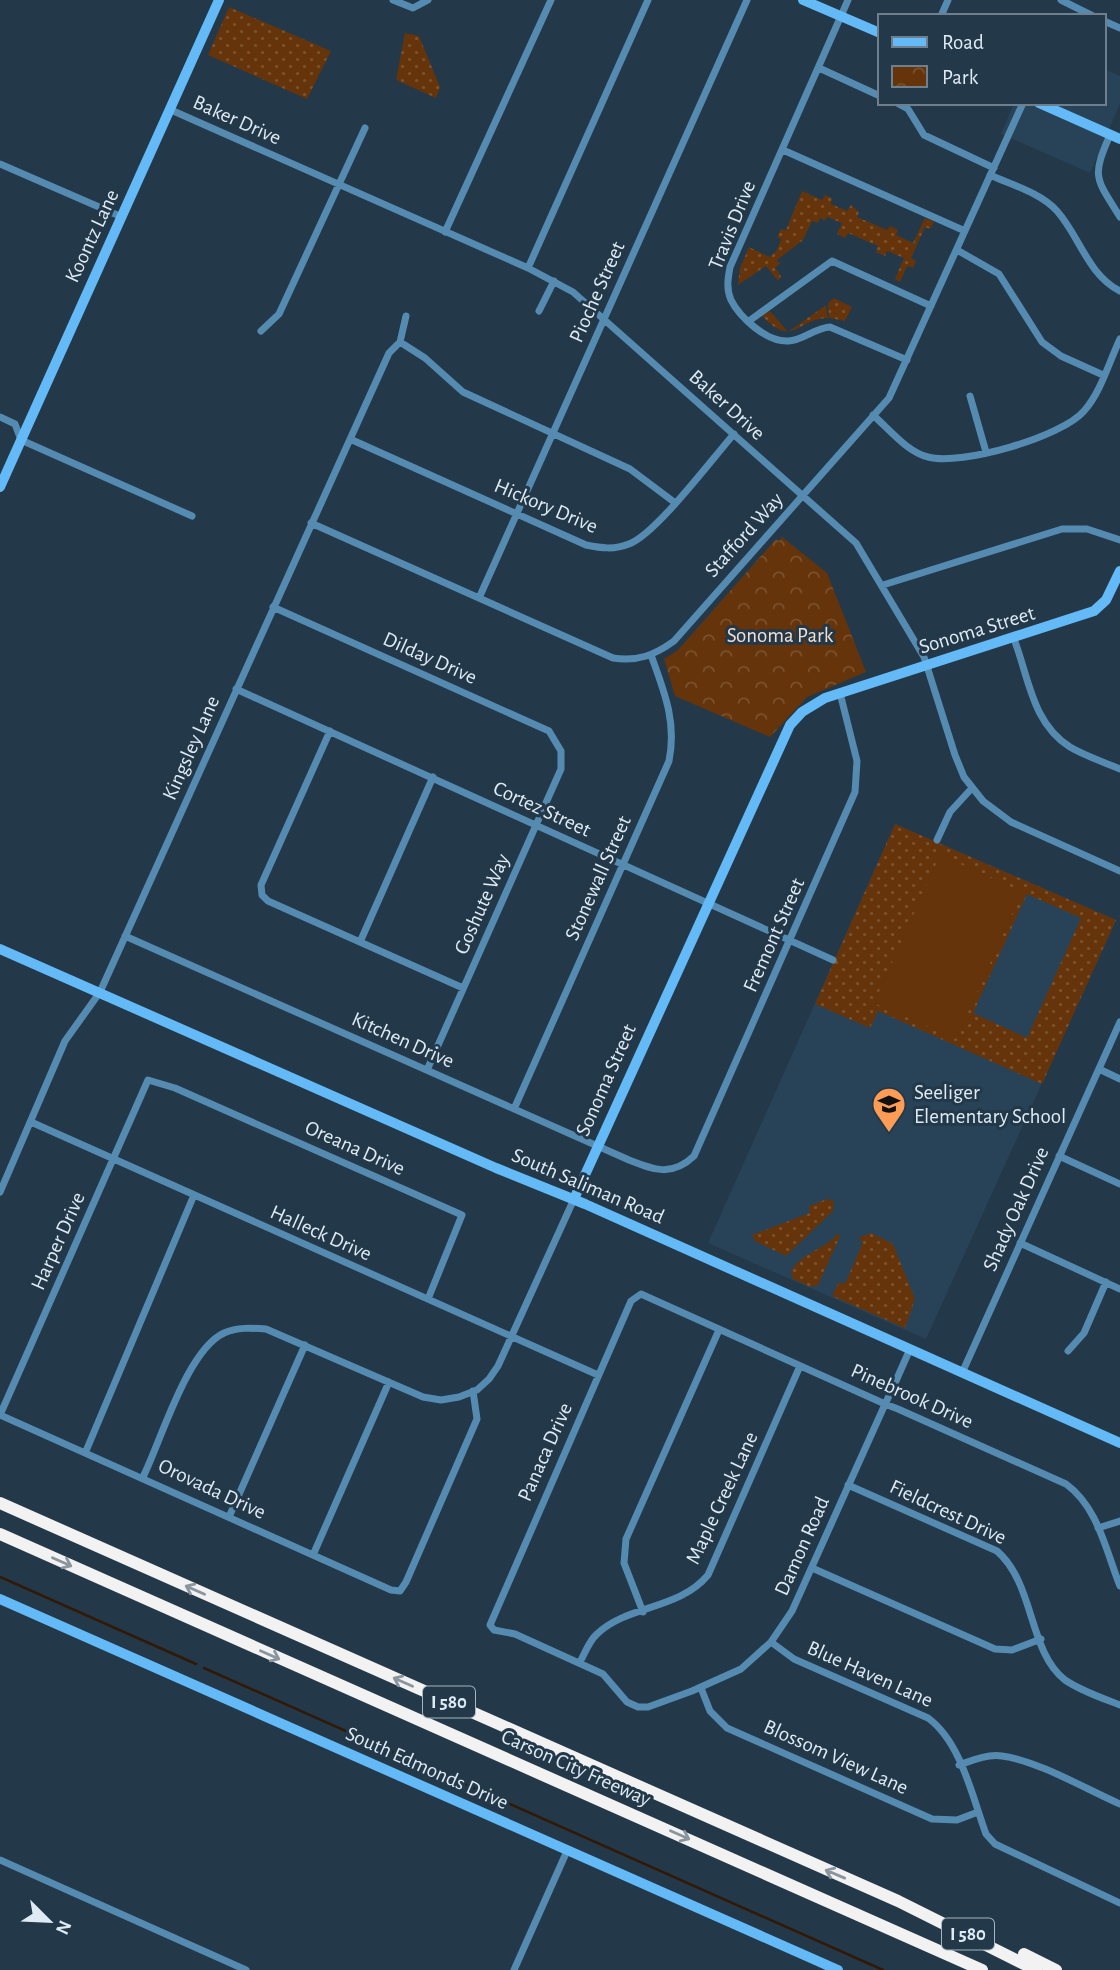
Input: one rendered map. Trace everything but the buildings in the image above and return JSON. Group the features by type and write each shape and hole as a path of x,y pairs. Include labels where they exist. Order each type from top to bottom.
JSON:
{"highway":[{"name":"Carson City Freeway","path":"0,1503 898,1900"},
{"name":"Carson City Freeway","path":"0,1534 982,1970"},
{"name":"I 580","path":"898,1900 1036,1970"},
{"path":"898,1900 935,1911 1056,1970"},
{"path":"832,1902 968,1970"}],"street":[{"name":"Koontz Lane","path":"0,487 219,0"},
{"path":"393,0 413,8 428,0"},
{"path":"445,232 551,0"},
{"path":"528,268 648,0"},
{"name":"Pioche Street","path":"479,598 747,0"},
{"path":"803,0 878,32"},
{"name":"Travis Drive","path":"848,0 727,280 730,298 749,321 773,340 797,340 820,328 836,328 907,360"},
{"path":"1061,0 1089,14"},
{"path":"819,68 878,95"},
{"path":"901,105 908,109 924,135 1048,203 1061,216 1098,275 1120,291"},
{"name":"Stafford Way","path":"650,655 674,641 889,398 1022,105"},
{"path":"1043,105 1115,137 1098,163 1097,173 1120,217"},
{"name":"Baker Drive","path":"171,110 528,268 573,292 856,542 927,666 954,755 972,788 983,801 1011,822 1120,871"},
{"path":"261,331 279,314 365,128"},
{"path":"783,150 965,231"},
{"path":"0,164 122,218"},
{"path":"957,250 999,274 1042,342 1050,349 1103,375"},
{"path":"749,321 832,261 931,306"},
{"path":"539,311 554,281"},
{"name":"Kingsley Lane","path":"0,1192 65,1041 100,992 389,353 400,342 406,316"},
{"path":"873,415 914,451 929,457 950,459 986,452 1048,434 1073,421 1084,411 1120,339"},
{"path":"400,342 425,358 463,392 630,468 674,502"},
{"path":"970,396 986,452"},
{"path":"0,417 15,424 21,440 192,516"},
{"name":"Hickory Drive","path":"350,439 586,545 609,549 638,540 734,434"},
{"path":"311,523 613,657 641,659 650,655"},
{"path":"883,585 1062,529 1087,529 1120,540"},
{"name":"Sonoma Street","path":"473,1391 489,1379 512,1336 783,736 802,712 840,693 1094,611 1106,600 1120,571"},
{"name":"Dilday Drive","path":"274,607 549,731 561,751"},
{"path":"1014,639 1037,708 1046,726 1072,748 1120,769"},
{"name":"Stonewall Street","path":"514,1109 669,761 673,741 670,709 650,655"},
{"name":"Cortez Street","path":"236,689 833,960"},
{"name":"Fremont Street","path":"668,1171 682,1167 694,1156 855,792 857,761 840,693"},
{"path":"330,731 260,889 268,901 463,988"},
{"name":"Goshute Way","path":"427,1070 561,769 561,751"},
{"path":"360,942 433,777"},
{"path":"937,840 950,812 972,788"},
{"name":"Kitchen Drive","path":"125,936 598,1146 656,1171 668,1171"},
{"name":"South Saliman Road","path":"0,949 496,1168 574,1199 1120,1443"},
{"name":"Shady Oak Drive","path":"962,1373 1120,1022"},
{"path":"1099,1069 1120,1079"},
{"name":"Harper Drive","path":"0,1415 148,1080"},
{"name":"Oreana Drive","path":"148,1080 175,1088 462,1215 428,1299"},
{"name":"Halleck Drive","path":"31,1122 598,1375"},
{"path":"1059,1156 1120,1184"},
{"path":"86,1451 194,1195"},
{"path":"1020,1243 1120,1289"},
{"path":"1068,1351 1084,1333 1105,1282"},
{"name":"Pinebrook Drive","path":"636,1296 641,1294 1066,1484 1084,1500 1098,1528 1120,1586"},
{"name":"Panaca Drive","path":"580,1662 515,1634 494,1630 490,1625 598,1375 631,1301 636,1296"},
{"path":"143,1477 192,1367 210,1344 223,1334 245,1328 266,1329 423,1397 441,1400 473,1391"},
{"path":"643,1612 624,1563 626,1539 719,1329"},
{"path":"229,1517 305,1345"},
{"name":"Damon Road","path":"580,1662 611,1680 627,1702 634,1706 648,1707 701,1688 741,1669 771,1642 793,1611 911,1349"},
{"name":"Maple Creek Lane","path":"580,1662 592,1639 606,1626 687,1594 708,1575 800,1366"},
{"path":"313,1555 389,1382"},
{"name":"Orovada Drive","path":"0,1415 86,1451 391,1590 400,1591 477,1419 473,1391"},
{"name":"Fieldcrest Drive","path":"848,1485 997,1551 1014,1567 1050,1663 1063,1679 1120,1705"},
{"path":"1098,1528 1120,1521"},
{"path":"811,1568 995,1649 1012,1650 1041,1639"},
{"name":"South Edmonds Drive","path":"0,1599 838,1970"},
{"name":"Blue Haven Lane","path":"771,1642 794,1659 928,1718 944,1730 986,1834 1005,1852 1120,1903"},
{"name":"Blossom View Lane","path":"701,1688 715,1718 751,1738 932,1819 957,1820 978,1812"},
{"path":"959,1765 982,1757 1005,1756 1024,1761 1120,1804"},
{"path":"514,1970 567,1851"},
{"path":"0,1860 246,1970"}],"shaded area":[{"path":"1106,70 1120,76 1120,104 1090,173 1001,134 1013,105 1106,105"},
{"path":"895,824 1116,920 926,1339 708,1243"}],"green space":[{"path":"229,7 331,51 307,99 208,55"},
{"path":"405,33 419,36 440,87 436,98 396,80"},
{"path":"802,191 822,200 825,195 832,198 831,204 847,211 851,205 859,212 857,217 887,230 890,226 898,230 896,235 913,243 925,218 934,222 930,229 925,227 911,258 916,261 913,268 907,266 900,282 895,279 904,258 887,251 885,256 876,252 878,246 848,233 845,238 837,234 842,223 827,217 825,220 820,218 818,223 812,221 803,240 777,260 780,264 775,268 781,276 778,281 766,266 738,285 740,268 749,247 770,257 777,250 781,239 777,237 781,229 786,230"},
{"path":"834,298 852,307 845,321 829,318 828,303"},
{"path":"826,305 828,318 789,331"},
{"path":"770,311 787,331 773,326 762,316"},
{"name":"Sonoma Park","path":"782,537 827,573 866,672 807,697 770,737 675,696 664,659 678,650 776,539 779,541"},
{"path":"895,824 1116,920 1042,1084 878,1011 870,1028 815,1004","holes":["1027,894 1081,918 1027,1038 973,1013"]},
{"path":"940,855 1022,892 956,1039 874,1003"},
{"path":"827,1199 834,1201 833,1211 786,1256 755,1241 752,1235 810,1213 809,1206"},
{"path":"838,1233 840,1236 818,1285 811,1287 793,1279 791,1272 801,1259"},
{"path":"871,1233 893,1244 915,1299 905,1328 832,1296 839,1282 845,1284 863,1242 858,1238"}],"waterway":[{"path":"0,1577 196,1664"},
{"path":"204,1668 883,1970"}],"place":[{"name":"Seeliger Elementary School","path":"889,1134"}]}
